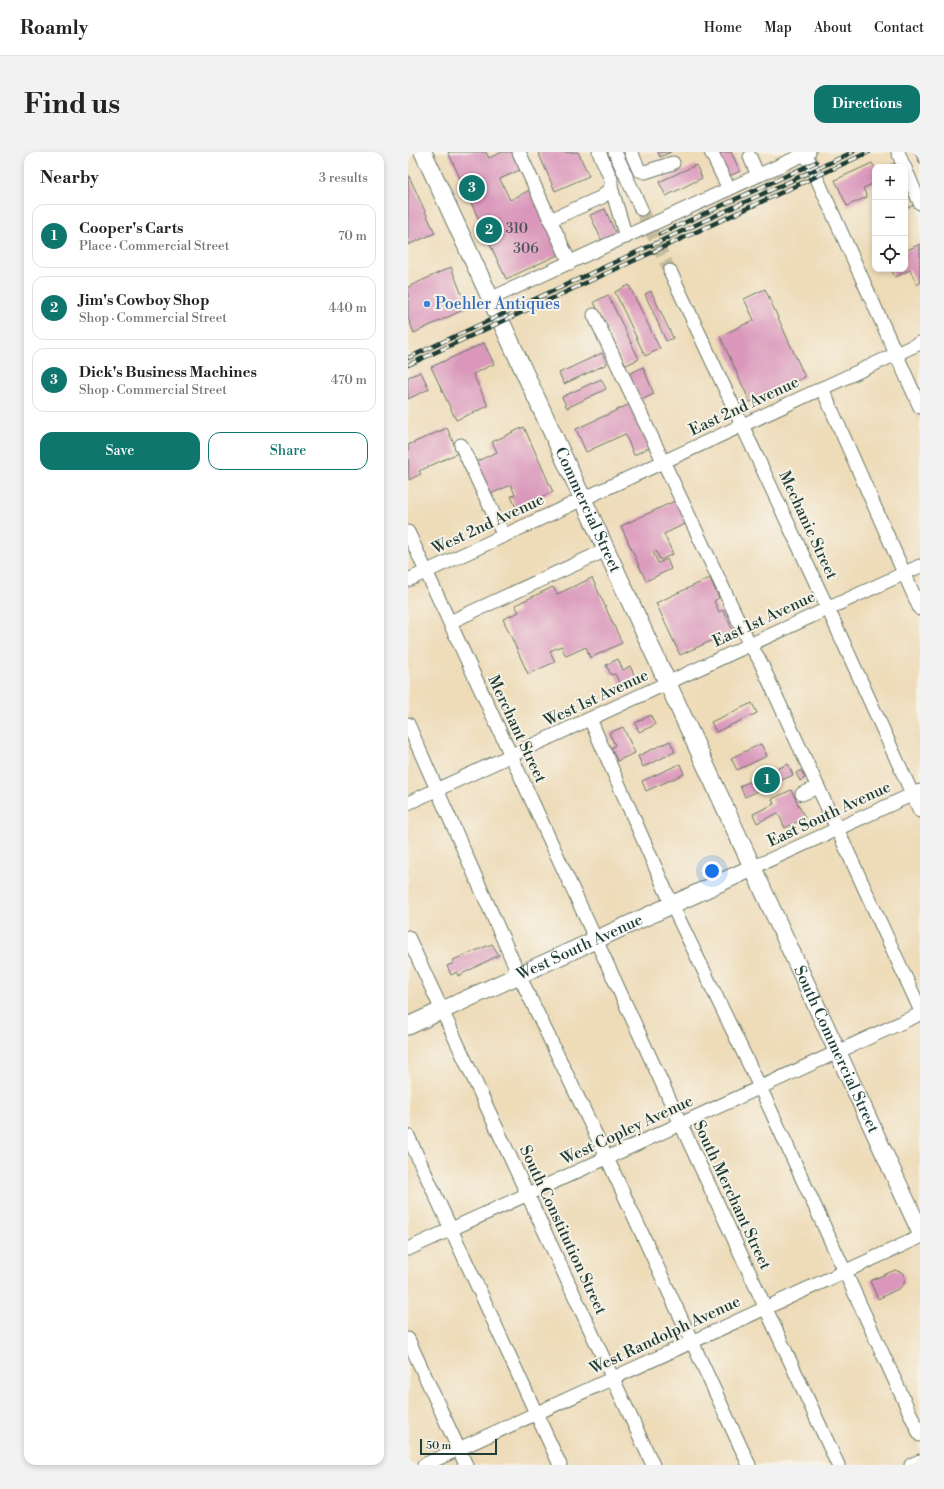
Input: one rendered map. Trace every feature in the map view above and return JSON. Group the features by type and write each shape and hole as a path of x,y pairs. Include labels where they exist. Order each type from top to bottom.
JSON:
{"main road":[{"name":"Commercial Street","path":"423,152 752,868"},
{"name":"West South Avenue","path":"408,1026 752,868"},
{"name":"South Commercial Street","path":"752,868 920,1231"}],"street":[{"path":"519,152 570,263"},
{"path":"599,152 611,178 611,187 626,237"},
{"path":"615,152 641,209"},
{"path":"630,152 642,172 673,163"},
{"path":"712,152 729,190"},
{"path":"898,152 903,164"},
{"path":"490,299 729,190 806,153 920,407"},
{"path":"750,157 756,171 762,174"},
{"path":"908,175 920,202"},
{"path":"550,220 602,197 611,187"},
{"name":"Mechanic Street","path":"670,271 916,793 920,811"},
{"path":"594,315 750,645 759,659 920,1009"},
{"name":"East 2nd Avenue","path":"582,500 920,343"},
{"path":"822,388 920,609"},
{"path":"461,445 504,536"},
{"name":"West 2nd Avenue","path":"408,580 582,500"},
{"name":"Merchant Street","path":"408,532 596,940"},
{"path":"450,622 606,550"},
{"name":"East 1st Avenue","path":"667,683 920,566"},
{"name":"West 1st Avenue","path":"408,803 667,683"},
{"path":"590,719 672,905 760,1087 920,1435"},
{"path":"408,724 519,975 607,1158 749,1465"},
{"path":"802,794 818,787"},
{"name":"East South Avenue","path":"752,868 838,830 916,793"},
{"name":"South Constitution Street","path":"408,937 653,1465"},
{"name":"South Merchant Street","path":"596,940 838,1465"},
{"name":"West Copley Avenue","path":"408,1249 920,1014"},
{"path":"408,1136 560,1465"},
{"name":"West Randolph Avenue","path":"424,1465 920,1237"},
{"path":"408,1339 466,1465"},
{"path":"911,1465 920,1461"}],"building":[{"path":"448,152 486,152 489,158 502,152 514,152 522,169 500,179 510,200 532,189 562,253 506,279"},
{"path":"538,152 578,152 589,176 555,191"},
{"path":"658,152 671,152 660,157"},
{"path":"723,152 731,152 740,171 727,177 717,155"},
{"path":"915,152 920,152 920,164"},
{"path":"873,164 872,184 863,188 867,197 847,206 835,180"},
{"path":"696,165 702,178 666,196 659,182"},
{"path":"408,174 435,233 408,245"},
{"path":"908,192 914,205 908,208"},
{"path":"605,209 617,236 603,243 590,215"},
{"path":"920,244 920,283 917,285 910,270 908,271 908,250"},
{"path":"451,267 467,308 414,333 408,318 408,287"},
{"path":"892,272 906,272 895,277"},
{"path":"629,285 660,349 645,356 615,292"},
{"path":"765,289 805,377 750,402 720,336 754,320 744,299"},
{"path":"651,291 673,338 666,341 645,294"},
{"path":"608,295 639,359 624,366 594,302"},
{"path":"484,343 494,364 473,374 488,406 456,420 431,367"},
{"path":"602,353 607,364 564,384 559,373"},
{"path":"643,367 654,394 641,400 629,374"},
{"path":"421,372 429,389 408,399 408,377"},
{"path":"601,379 606,389 567,408 562,397"},
{"path":"630,404 650,447 634,455 625,434 586,452 576,429"},
{"path":"524,427 553,492 516,508 511,496 515,495 511,485 488,495 473,463 497,452 492,442"},
{"path":"447,428 458,453 419,471 421,474 409,480 408,445"},
{"path":"677,500 687,523 664,534 673,554 660,560 656,551 653,552 658,563 667,559 671,569 646,581 621,526"},
{"path":"592,578 622,643 590,658 586,647 566,656 561,646 550,651 555,662 528,674 503,619 519,612 515,605 553,587 557,594"},
{"path":"710,578 719,598 714,601 719,612 723,610 733,631 680,655 656,603"},
{"path":"618,659 623,670 630,666 635,677 620,684 615,674 611,675 606,665"},
{"path":"752,703 757,713 716,732 711,722"},
{"path":"651,715 655,725 639,732 635,723"},
{"path":"623,727 635,753 617,761 611,748 615,745 609,733"},
{"path":"670,741 675,752 643,767 638,756"},
{"path":"761,744 767,756 737,770 731,758"},
{"path":"680,764 684,774 646,791 642,781"},
{"path":"788,764 793,775 745,797 740,786"},
{"path":"801,770 805,778 800,781 796,773"},
{"path":"791,790 805,818 785,828 778,813 757,823 753,814 774,804 772,799"},
{"path":"492,944 499,955 458,976 457,972 451,975 447,966 454,963 453,960"},
{"path":"895,1270 903,1273 905,1279 904,1284 900,1288 878,1299 870,1281"}],"tunnel":[{"path":"641,209 670,271"}],"railway":[{"path":"408,358 853,152"},
{"path":"408,365 869,152"},
{"path":"660,234 816,162"}],"place":[{"name":"Dick's Business Machines","path":"472,188"},
{"name":"Jim's Cowboy Shop","path":"489,230"},
{"name":"Poehler Antiques","path":"427,304"},
{"name":"Cooper's Carts","path":"767,780"}]}
